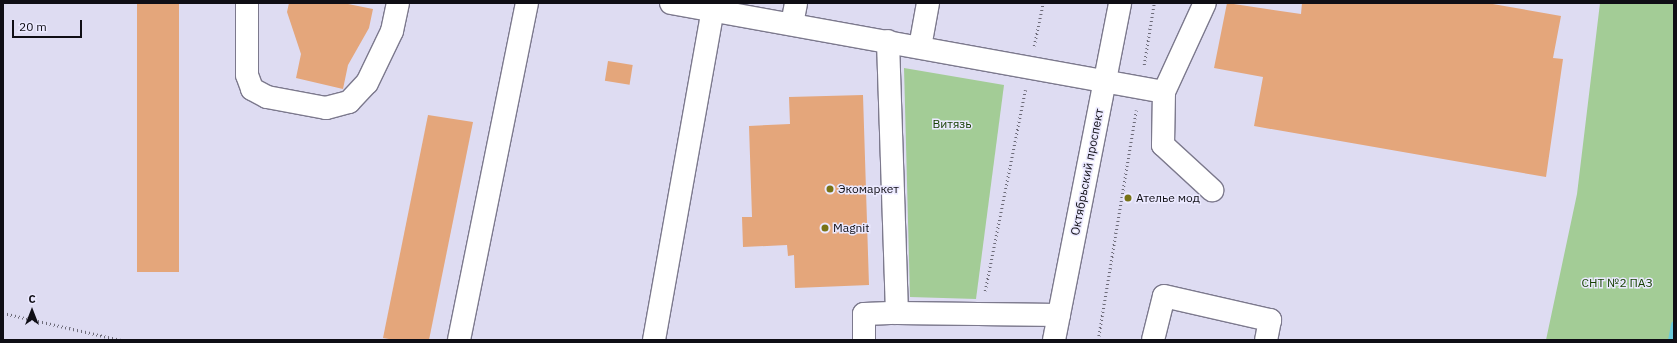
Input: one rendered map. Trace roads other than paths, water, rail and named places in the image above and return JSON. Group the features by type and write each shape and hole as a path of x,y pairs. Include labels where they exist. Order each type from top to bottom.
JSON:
{"street":[{"path":"248,3 247,75 252,89 266,97 326,108 349,102 367,83 392,31 398,3"},
{"path":"459,340 527,3"},
{"path":"671,3 1030,66 1164,92"},
{"path":"792,24 796,3"},
{"path":"920,47 928,3"},
{"name":"Октябрьский проспект","path":"1054,340 1120,3"},
{"path":"1205,3 1164,92 1163,145 1212,190"},
{"path":"654,340 713,10"},
{"path":"888,41 897,313"},
{"path":"1153,340 1164,296 1270,320 1266,340"},
{"path":"864,340 864,314 1059,315"}],"waterway":[{"path":"1671,340 1674,324"}],"place":[{"name":"Экомаркет","path":"830,189"},
{"name":"Ателье мод","path":"1128,198"},
{"name":"Magnit","path":"825,228"}],"park label":[{"name":"Витязь","path":"952,124"},
{"name":"СНТ №2 ПАЗ","path":"1617,283"}]}
